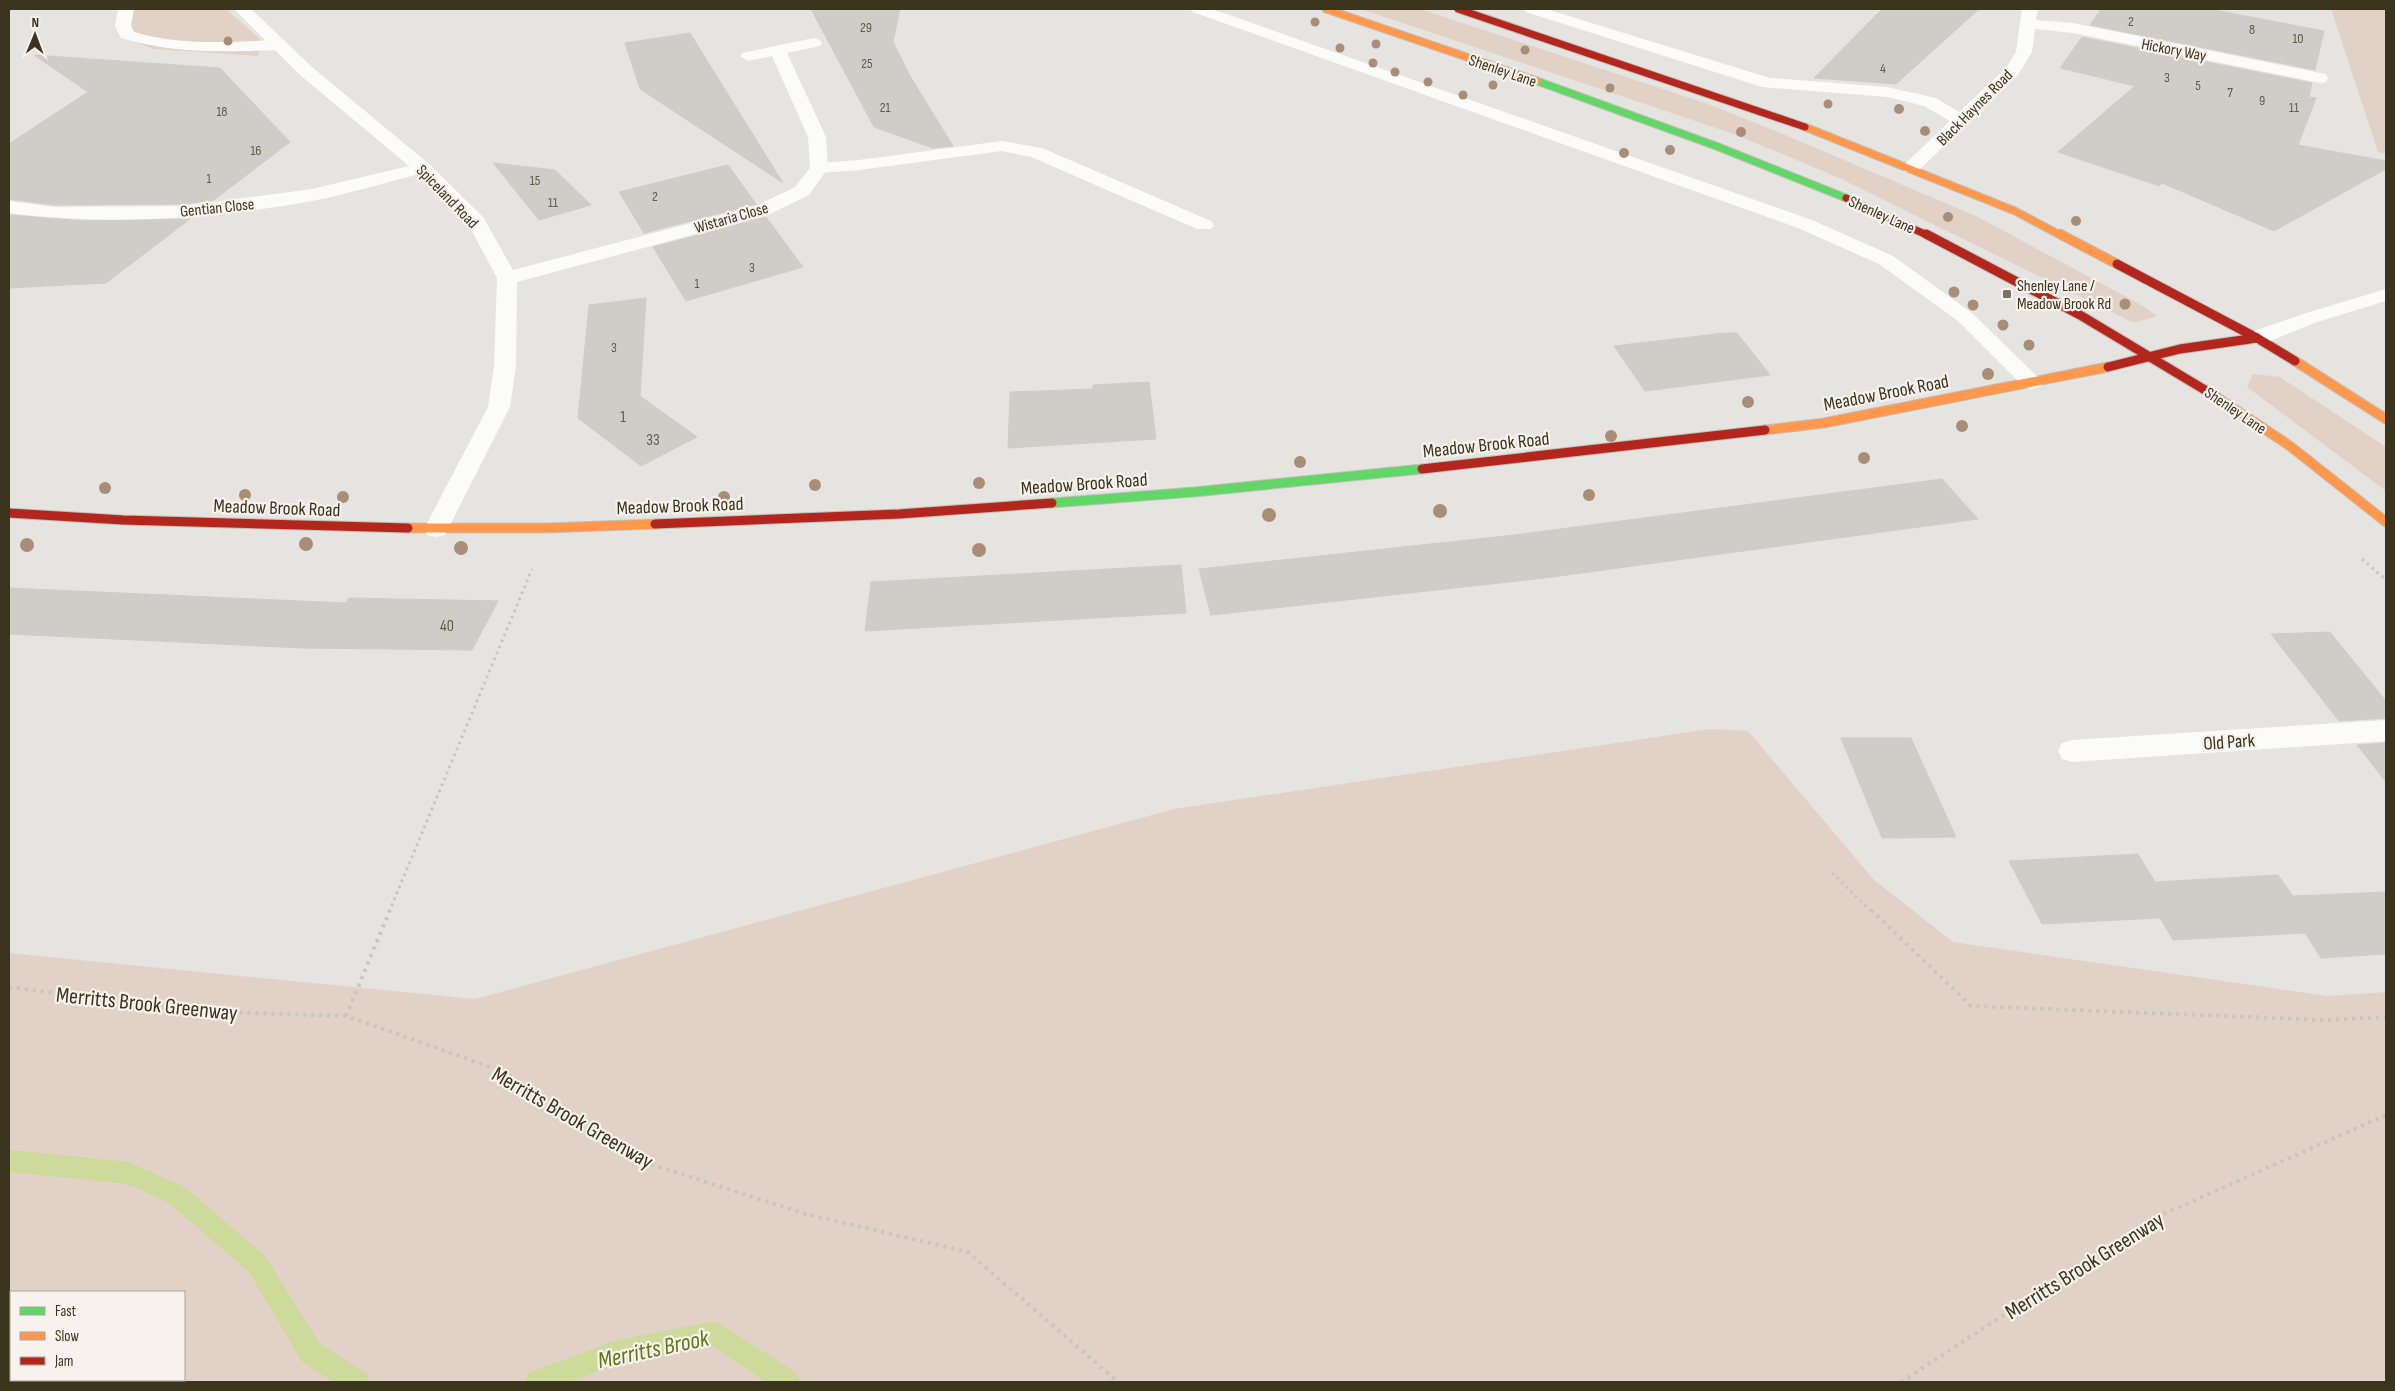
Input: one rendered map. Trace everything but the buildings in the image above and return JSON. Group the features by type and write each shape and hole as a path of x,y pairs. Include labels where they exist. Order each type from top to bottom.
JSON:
{"main road":[{"name":"Shenley Lane","path":"1326,9 1627,113 1830,191 1946,242 2053,298 2152,356 2238,410 2312,463 2386,522"},
{"path":"1458,9 1713,94 1911,168 2015,211 2257,338 2333,383 2386,419"},
{"name":"Meadow Brook Road","path":"9,513 133,521 436,529 548,528 899,514 1194,492 1447,466 1824,422 2032,382 2152,356 2257,338"}],"street":[{"path":"126,9 123,26 127,35 148,42 224,47 279,45"},
{"name":"Spiceland Road","path":"242,9 306,71 423,168 476,221 507,278 505,366 499,407 436,529"},
{"path":"1198,9 1797,221 1886,260 1964,317 2032,382"},
{"path":"1531,9 1768,83 1887,92 1930,102 1962,121"},
{"name":"Black Haynes Road","path":"1911,168 2012,71 2024,52 2029,16"},
{"name":"Hickory Way","path":"2029,16 2073,28 2320,78"},
{"path":"748,56 814,44"},
{"path":"777,50 818,137 819,168 859,165 1002,146 1036,152 1204,225"},
{"name":"Gentian Close","path":"9,207 55,213 184,212 312,195 423,168"},
{"name":"Wistaria Close","path":"507,278 763,210 802,191 819,168"},
{"path":"2257,338 2310,318 2386,295"},
{"name":"Old Park","path":"2072,751 2386,730"}],"path":[{"path":"346,1016 548,528"},
{"path":"1832,873 1971,1006 2326,1020 2386,1017"},
{"name":"Merritts Brook Greenway","path":"9,988 187,1011 346,1016 504,1072 647,1163 806,1214 968,1252 1118,1382"},
{"name":"Merritts Brook Greenway","path":"1901,1382 2148,1221 2386,1115"}],"shaded area":[{"path":"134,9 226,9 261,40 258,56 154,49 123,38"},
{"path":"1361,9 1420,9 1708,104 1978,217 2143,306 2157,316 2134,323 1837,177 1734,134"},
{"path":"2331,9 2386,9 2386,154 2378,152"},
{"path":"2253,374 2280,377 2386,447 2386,491 2247,387"},
{"path":"1710,729 1748,731 1874,880 1953,942 2327,996 2386,992 2386,1382 9,1382 9,953 475,999 1174,809"}],"waterway":[{"name":"Merritts Brook","path":"9,1161 128,1173 177,1195 257,1264 311,1353 357,1382"},
{"name":"Merritts Brook","path":"538,1382 614,1353 715,1333 788,1382"}],"traffic: fast":[{"path":"1537,81 1716,146 1846,198"},
{"path":"1052,503 1194,492 1422,469"}],"traffic: slow":[{"path":"1326,9 1537,81"},
{"path":"1805,127 2015,211 2117,264"},
{"path":"2295,361 2386,419"},
{"path":"1765,430 1824,423 2108,367"},
{"path":"2215,396 2290,446 2386,522"},
{"path":"408,528 548,528 655,524"}],"traffic: jam":[{"path":"1458,9 1805,127"},
{"path":"1846,198 1894,219 2035,290 2126,341 2215,396"},
{"path":"2117,264 2257,338 2295,361"},
{"path":"2108,367 2180,349 2257,338"},
{"path":"1422,469 1765,430"},
{"path":"655,524 899,514 1052,503"},
{"path":"9,513 123,520 408,528"}],"place":[{"name":"Shenley Lane / Meadow Brook Rd","path":"2007,294"}]}
